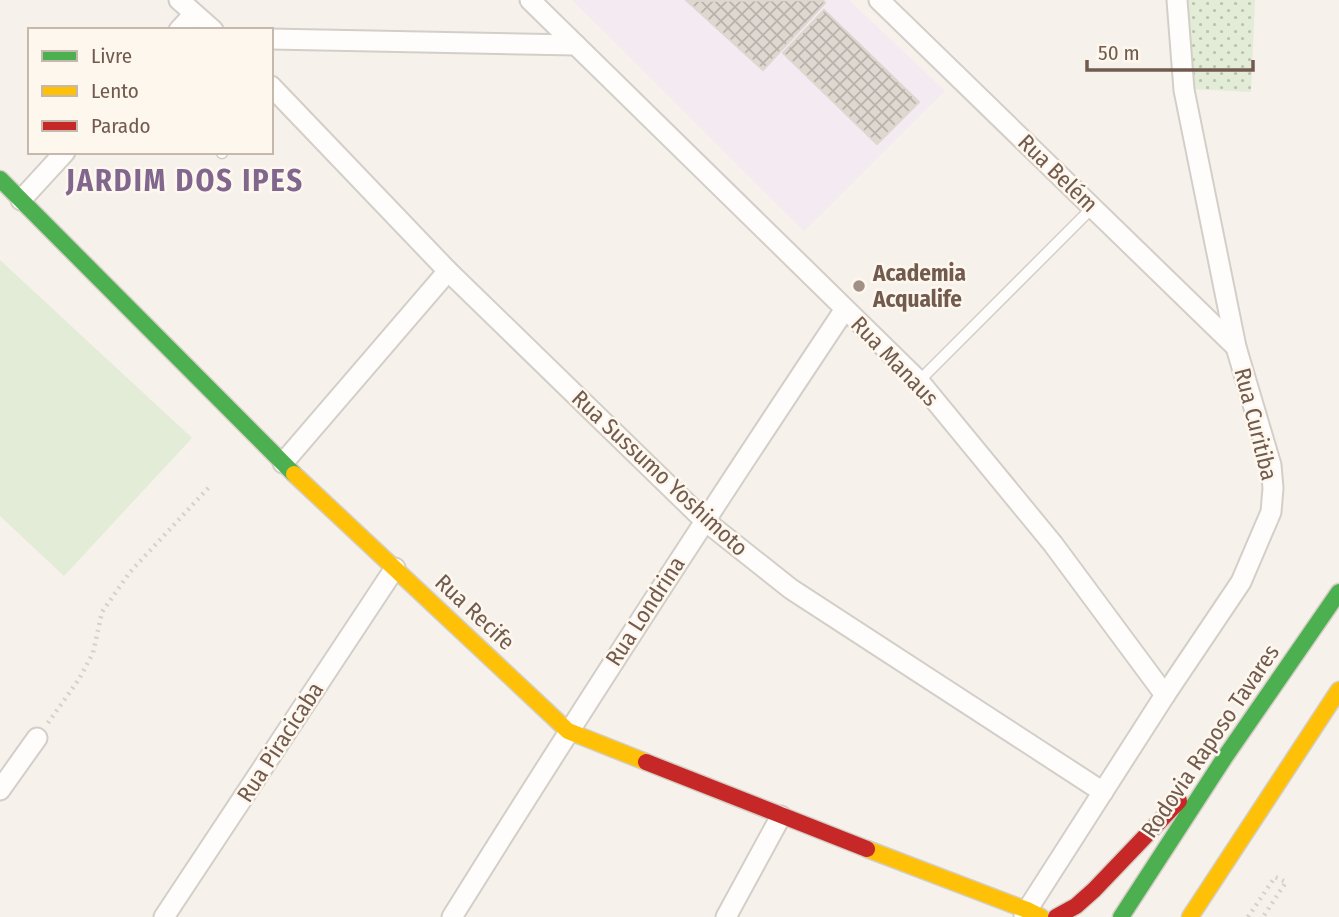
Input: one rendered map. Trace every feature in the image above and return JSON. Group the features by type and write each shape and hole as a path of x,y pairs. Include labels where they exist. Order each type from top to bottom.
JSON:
{"main road":[{"name":"Rua Recife","path":"0,179 283,463 568,731 1030,915"},
{"name":"Rodovia Raposo Tavares","path":"1121,917 1224,757 1339,592"},
{"path":"1190,917 1339,690"},
{"path":"1056,917 1070,911 1106,877 1156,823 1224,757"}],"street":[{"path":"179,0 211,28"},
{"name":"Rua Manaus","path":"530,0 919,381 1053,544 1165,695"},
{"name":"Rua Belém","path":"879,0 1236,347"},
{"name":"Rua Curitiba","path":"1030,915 1103,792 1241,582 1271,512 1271,465 1236,347 1184,90 1177,0"},
{"path":"181,28 194,14"},
{"path":"273,39 576,45"},
{"name":"Rua Sussumo Yoshimoto","path":"273,88 448,271 704,520 791,589 1103,792"},
{"path":"21,200 63,154"},
{"path":"283,463 448,271"},
{"name":"Rua Londrina","path":"452,917 704,520 845,309"},
{"name":"Rua Piracicaba","path":"164,917 395,568"},
{"path":"0,790 37,738"},
{"path":"726,917 781,816"}],"lane":[{"path":"919,381 1093,207"}],"path":[{"path":"37,738 79,679 93,653 102,612 130,572 211,485"},
{"path":"1248,917 1275,877 1286,882 1263,917"}],"shaded area":[{"path":"572,0 849,0 945,91 804,231"}],"green space":[{"path":"1186,0 1255,0 1251,92 1191,89"},
{"path":"0,260 192,438 64,576 0,516"}],"building":[{"path":"823,0 825,3 763,70 687,1"},
{"path":"824,10 919,102 877,144 783,53"}],"traffic: fast":[{"path":"0,179 294,474"},
{"path":"1121,917 1225,757 1339,592"}],"traffic: slow":[{"path":"294,474 568,731 646,762"},
{"path":"1190,917 1339,690"},
{"path":"867,849 1027,910"},
{"path":"1027,910 1041,917"}],"traffic: jam":[{"path":"646,762 867,849"},
{"path":"1056,917 1076,906 1094,890 1179,801"}],"place":[{"name":"Academia Acqualife","path":"859,286"}],"district":[{"name":"JARDIM DOS IPES","path":"185,181"}]}
